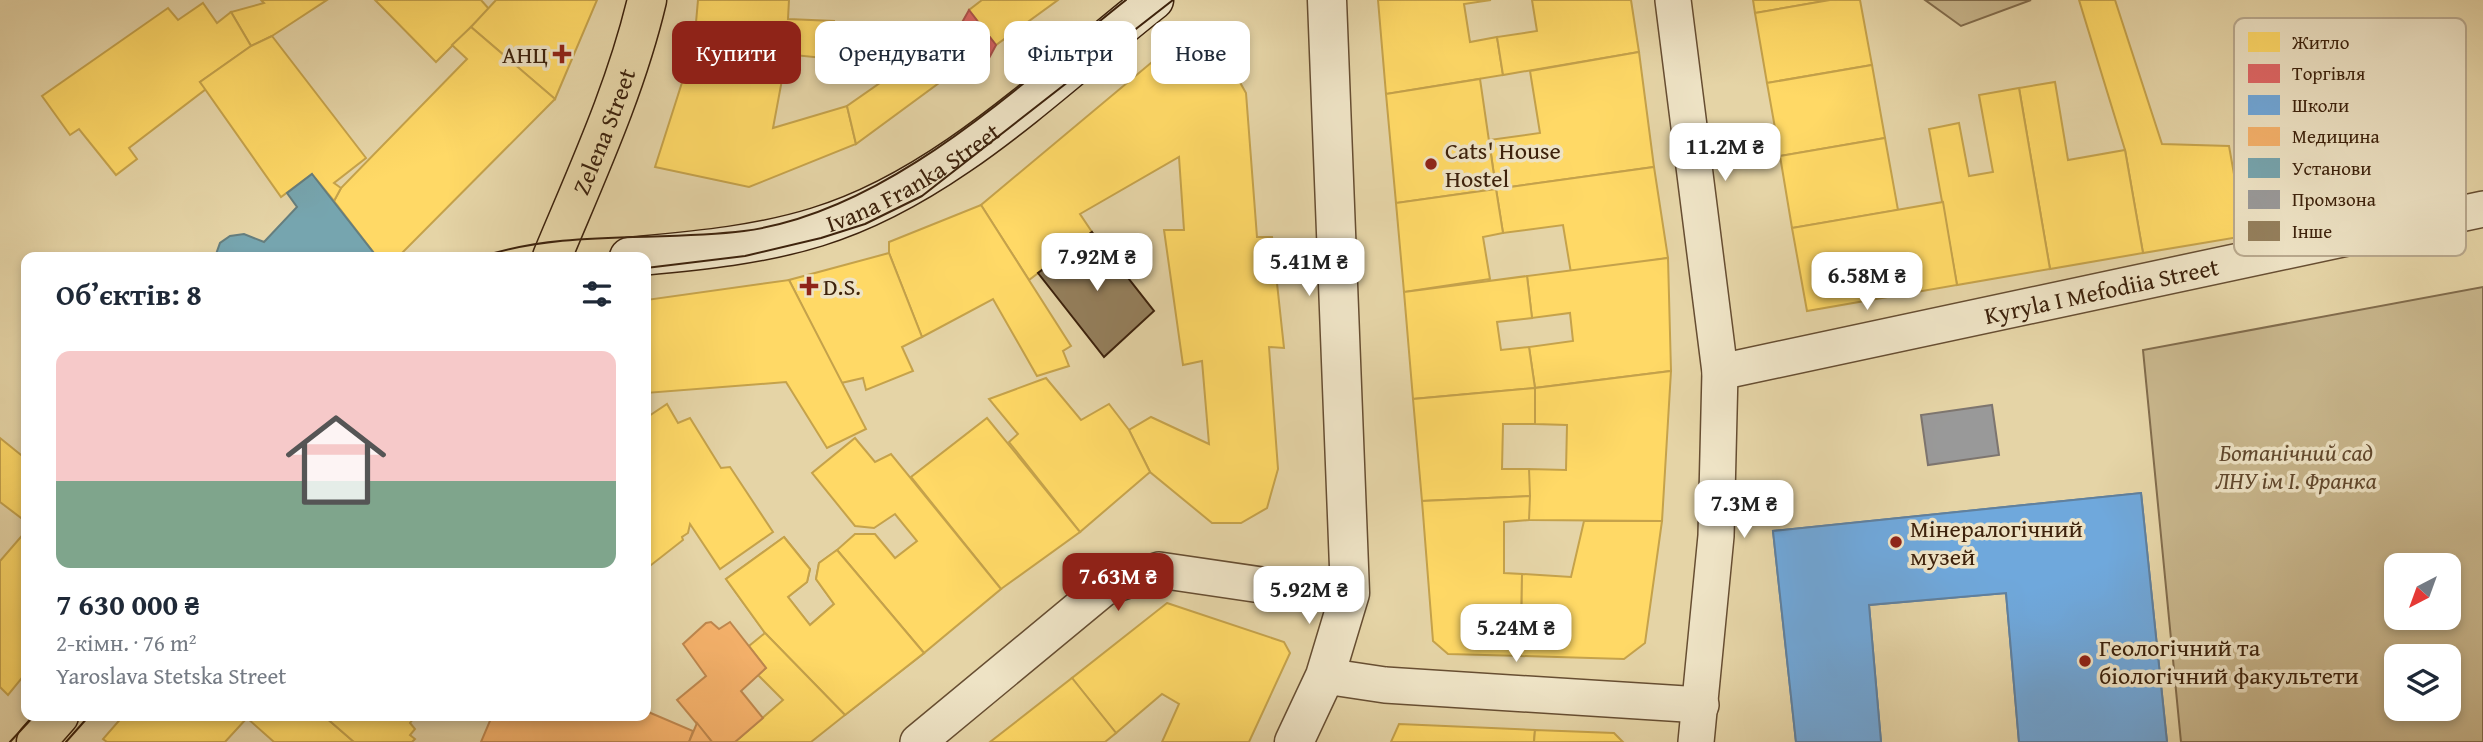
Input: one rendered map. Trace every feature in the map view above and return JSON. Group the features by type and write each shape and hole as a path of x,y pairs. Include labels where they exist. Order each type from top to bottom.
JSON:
{"main road":[{"name":"Zelena Street","path":"554,252 618,96 637,43 647,0"},
{"path":"36,742 55,721"}],"street":[{"name":"Ivana Franka Street","path":"651,255 743,245 817,228 860,212 932,173 1154,0"},
{"path":"1294,742 1325,676 1350,593 1327,0"},
{"path":"1673,0 1720,372 1716,536 1696,742"},
{"name":"Kyryla I Mefodiia Street","path":"1720,372 2263,256"},
{"path":"918,742 1104,588 1159,570 1309,592 1350,593"},
{"path":"1325,676 1385,685 1701,705"}],"green space":[{"path":"1925,0 2031,0 1961,26"},
{"name":"Ботанічний сад ЛНУ ім І. Франка","path":"2483,287 2483,742 2181,742 2143,350"}],"building: Житло":[{"path":"261,0 327,0 272,36 251,46 231,12 264,3"},
{"path":"375,0 481,0 489,9 436,62"},
{"path":"496,0 597,0 555,99 471,27"},
{"path":"698,0 789,0 788,19 834,21 815,21 815,57 801,56 801,21 696,21"},
{"path":"982,0 1058,0 1029,21 1004,21 1004,39 996,45 990,37 990,21 977,21 969,10"},
{"path":"1378,0 1491,0 1464,4 1470,42 1497,37 1503,75 1386,94"},
{"path":"1532,0 1631,0 1639,52 1503,75 1497,37 1537,31"},
{"path":"1753,0 1830,0 1755,13"},
{"path":"1830,0 1860,0 1872,65 1767,83 1755,13"},
{"path":"2079,0 2115,0 2162,144 2229,146 2234,174 2234,238 2143,253 2125,150"},
{"path":"203,3 217,23 231,12 251,46 200,82 206,89 129,148 137,159 116,175 79,129 70,135 42,96 168,8 178,20"},
{"path":"471,27 555,99 403,252 373,252 334,201 341,188 467,59 452,45"},
{"path":"272,36 366,158 334,183 341,188 334,201 312,174 281,197 200,82 251,46"},
{"path":"1639,52 1654,167 1496,189 1489,140 1540,133 1530,71"},
{"path":"1151,63 1151,84 1241,84 1246,93 1257,237 1272,237 1284,348 1269,347 1278,469 1267,508 1241,523 1212,523 1150,472 1129,430 1151,417 1209,444 1202,361 1183,365 1164,230 1184,230 1179,157 1080,214 1092,232 1029,280 981,205 1126,84 1137,84 1137,75"},
{"path":"1872,65 1885,138 1780,156 1767,83"},
{"path":"1480,79 1496,189 1396,203 1386,94"},
{"path":"2055,82 2068,160 2125,150 2143,253 2050,269 2019,88"},
{"path":"682,84 781,84 773,128 847,106 856,144 749,187 655,167"},
{"path":"879,84 938,84 856,144 847,106"},
{"path":"2019,88 2050,269 1957,285 1929,129 1959,123 1969,176 1993,172 1979,95"},
{"path":"1885,138 1898,210 1792,228 1780,156"},
{"path":"1654,167 1668,258 1571,273 1563,225 1503,233 1496,189"},
{"path":"1496,189 1503,233 1483,237 1490,279 1404,292 1396,203"},
{"path":"1943,202 1957,285 1807,311 1792,228"},
{"path":"981,205 1071,346 1063,351 1069,366 1037,376 993,299 922,337 889,253 889,242"},
{"path":"889,253 922,337 902,347 913,371 866,390 863,378 841,383 789,280"},
{"path":"1668,258 1671,371 1535,388 1529,347 1573,341 1570,313 1532,318 1527,276"},
{"path":"1527,276 1532,318 1497,322 1501,350 1529,347 1535,388 1413,399 1404,292"},
{"path":"789,280 866,429 827,448 786,382 651,393 651,299"},
{"path":"1671,371 1662,521 1529,520 1529,469 1566,470 1567,425 1535,424 1535,388"},
{"path":"1046,378 1081,420 1109,404 1129,430 1150,472 1080,532 1009,442 1018,434 989,399"},
{"path":"1535,388 1535,424 1503,424 1502,469 1529,469 1530,496 1422,501 1413,399"},
{"path":"667,404 678,423 690,418 721,468 730,467 773,532 720,569 690,524 688,533 682,537 683,540 651,565 651,415"},
{"path":"987,418 1080,532 1001,589 911,477"},
{"path":"0,438 21,455 21,518 0,502"},
{"path":"855,438 875,462 891,454 1001,589 924,653 837,550 855,534 875,534 895,558 917,541 895,514 874,528 855,526 812,473"},
{"path":"1530,496 1529,520 1504,522 1504,573 1522,574 1521,656 1448,654 1433,641 1422,501"},
{"path":"1584,521 1662,521 1645,643 1624,659 1521,656 1522,574 1571,577"},
{"path":"21,537 21,679 8,695 0,687 0,561"},
{"path":"784,537 810,569 807,582 788,597 810,625 834,604 816,579 819,563 837,550 924,653 845,715 765,633 726,579"},
{"path":"784,537 810,569 807,582 788,597 810,625 834,604 816,579 819,563 837,550 924,653 845,715 765,633 726,579"},
{"path":"1167,603 1284,642 1290,653 1249,742 1162,742 1179,704 1162,694 1116,733 1072,678"},
{"path":"765,633 845,715 811,742 735,742 783,700 758,675 766,668 749,646"},
{"path":"1072,678 1116,733 1105,742 990,742"},
{"path":"119,721 244,721 225,742 107,742 103,739"},
{"path":"250,721 330,721 354,742 274,742"},
{"path":"330,721 412,721 410,723 415,729 410,735 415,739 412,742 354,742"},
{"path":"1399,724 1535,730 1534,742 1391,742"},
{"path":"1535,730 1614,733 1623,742 1534,742"}],"building: Торгівля":[{"path":"969,10 977,21 963,21"},
{"path":"990,37 996,45 990,56"}],"building: Школи":[{"name":"Геологічний та біологічний факультети","path":"2141,493 2167,742 2019,742 2006,593 1869,605 1881,742 1796,742 1773,531"},
{"name":"Геологічний та біологічний факультети","path":"2141,493 2167,742 2019,742 2006,593 1869,605 1881,742 1796,742 1773,531"}],"building: Медицина":[{"path":"711,622 719,629 730,622 766,668 741,691 763,718 735,742 712,742 677,700 706,676 683,644 706,623"},
{"path":"651,713 693,731 689,742 481,742 490,721 651,721"},
{"path":"697,723 712,742 689,742"}],"building: Установи":[{"path":"312,174 373,252 217,252 220,243 230,236 244,234 264,242 297,207 287,193"}],"building: Промзона":[{"path":"1992,405 1999,455 1928,465 1921,415"}],"building: Інше":[{"path":"1092,232 1154,311 1104,357 1038,273"}],"tram line":[{"path":"499,252 578,239 744,231 797,219 849,199 948,141 1126,0"},
{"path":"651,267 745,256 821,238 865,224 922,196 1173,0"},
{"path":"10,742 29,721"},
{"path":"66,742 85,721"}],"place":[{"name":"АНЦ","path":"562,54"},
{"name":"Cats' House Hostel","path":"1431,164"},
{"name":"D.S.","path":"809,286"},
{"name":"Мінералогічний музей","path":"1896,542"},
{"name":"Геологічний та біологічний факультети","path":"2085,661"}]}
